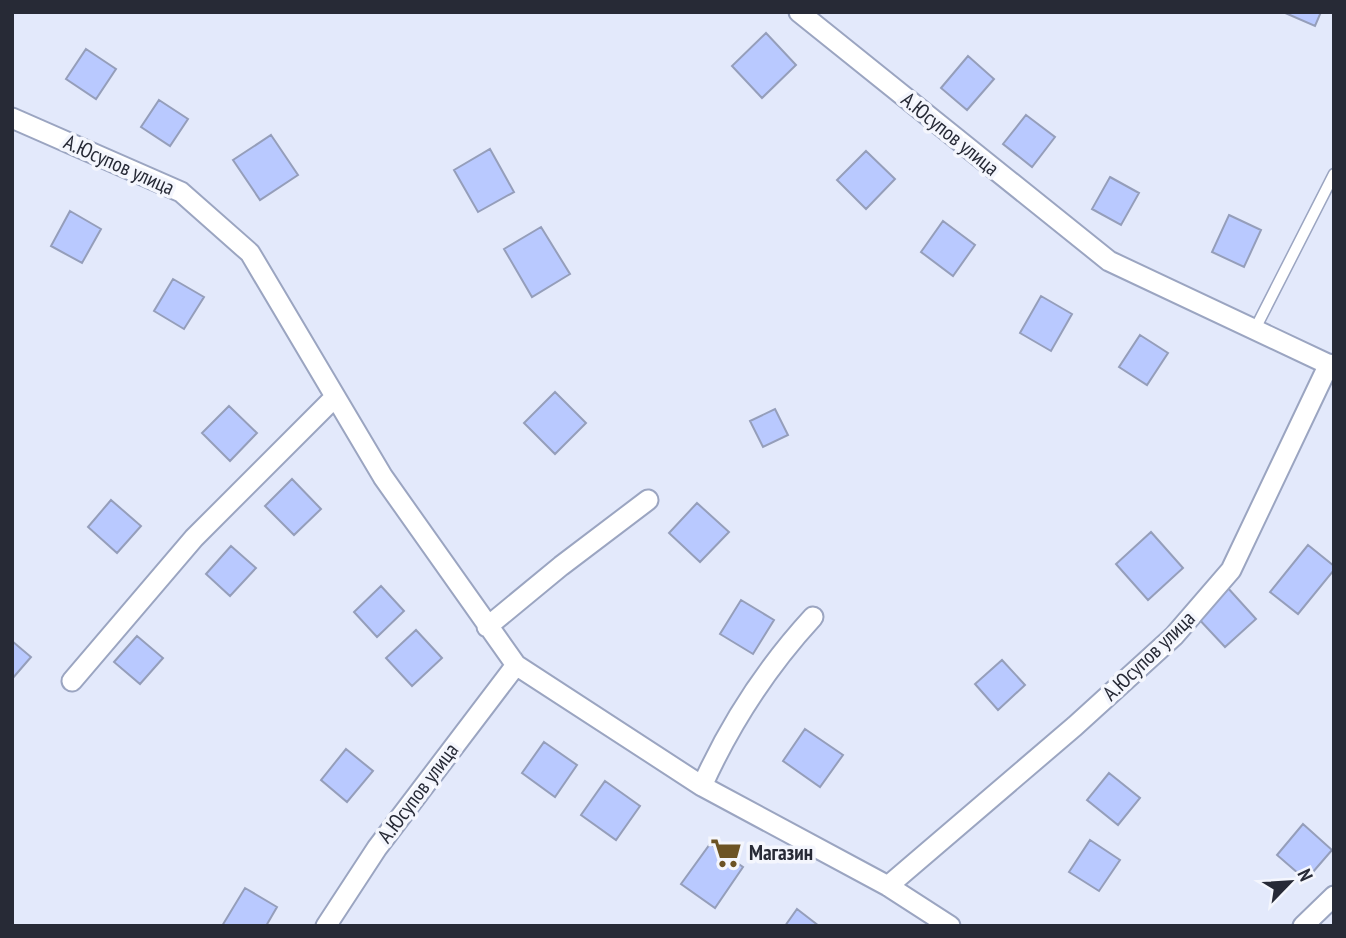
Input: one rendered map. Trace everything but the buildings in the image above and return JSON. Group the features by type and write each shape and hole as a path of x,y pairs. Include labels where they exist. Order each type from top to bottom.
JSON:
{"street":[{"name":"А.Юсупов улица","path":"799,12 1109,261 1331,365 1231,570 1174,636 1075,726 888,886"},
{"name":"А.Юсупов улица","path":"12,118 98,153 181,192 250,253 383,477 516,665 702,786 888,886 950,926"},
{"path":"72,681 194,538 334,398"},
{"path":"487,627 648,500"},
{"path":"702,786 739,714 785,648 813,617"},
{"name":"А.Юсупов улица","path":"326,926 377,848 516,665"},
{"path":"1303,926 1334,896"}],"lane":[{"path":"1255,329 1334,174"}],"place":[{"name":"Магазин","path":"726,853"}]}
